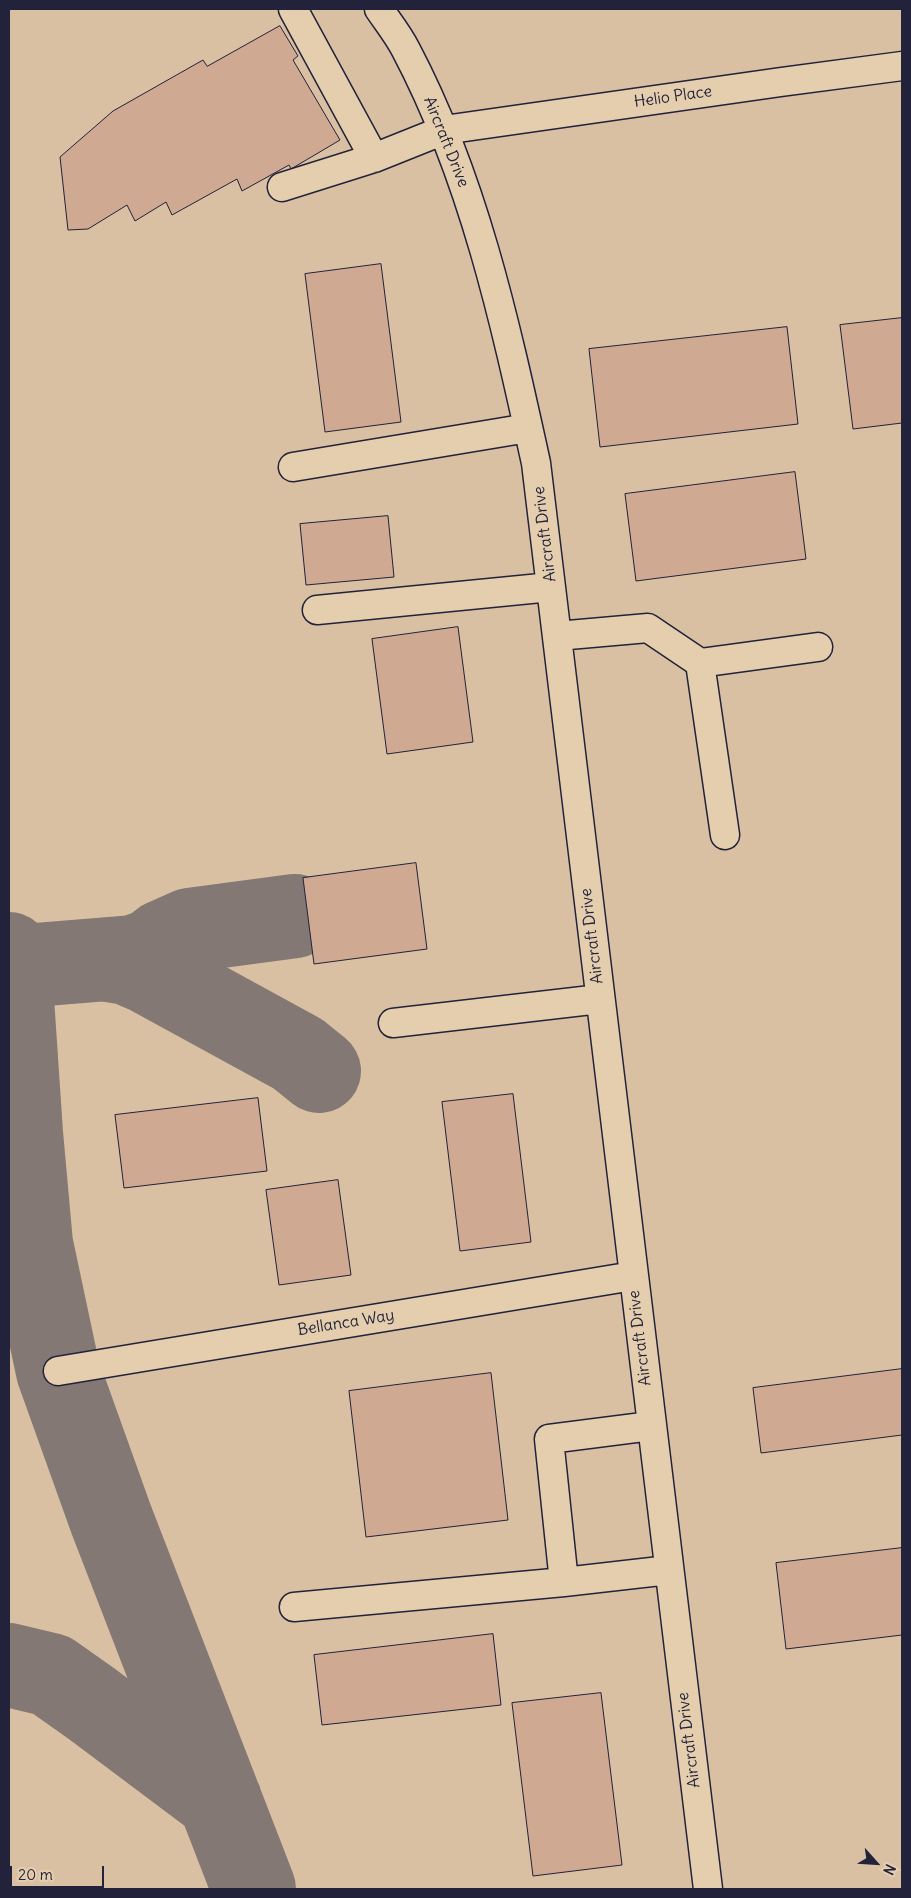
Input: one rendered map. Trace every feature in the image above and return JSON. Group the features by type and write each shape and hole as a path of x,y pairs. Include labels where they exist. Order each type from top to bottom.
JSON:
{"street":[{"path":"293,9 374,158"},
{"name":"Aircraft Drive","path":"379,9 406,48 444,130 474,214 505,323 536,464 708,1889"},
{"name":"Helio Place","path":"282,187 374,158 444,130 902,66"},
{"path":"293,467 528,428"},
{"path":"317,610 551,587"},
{"path":"557,636 648,628 700,663 818,647"},
{"path":"700,663 725,835"},
{"path":"393,1023 600,999"},
{"name":"Bellanca Way","path":"58,1371 633,1276"},
{"path":"564,1582 549,1439 651,1426"},
{"path":"294,1607 564,1582 669,1570"}],"shaded area":[{"path":"9,9 902,9 902,1889 9,1889"}],"building":[{"path":"280,26 298,56 293,60 340,140 291,169 289,165 242,191 237,179 172,215 166,202 135,221 127,205 88,229 68,230 60,157 113,111 203,60 207,66"},
{"path":"381,264 401,422 325,432 305,274"},
{"path":"902,318 902,423 853,429 840,325"},
{"path":"787,327 798,424 600,447 589,349"},
{"path":"795,472 806,559 636,581 625,494"},
{"path":"388,516 394,577 306,585 300,524"},
{"path":"458,627 473,742 387,754 372,639"},
{"path":"416,863 427,949 314,964 303,878"},
{"path":"513,1094 531,1242 460,1251 442,1102"},
{"path":"258,1098 267,1171 124,1188 115,1115"},
{"path":"338,1180 351,1275 279,1285 266,1190"},
{"path":"902,1369 902,1435 761,1453 753,1388"},
{"path":"491,1373 508,1520 366,1537 349,1391"},
{"path":"902,1548 902,1635 786,1649 776,1563"},
{"path":"493,1634 501,1705 322,1725 314,1655"},
{"path":"601,1693 622,1865 533,1876 512,1703"}],"taxiway":[{"path":"10,967 133,957 151,951 163,942 190,930 295,916"},
{"path":"9,954 21,1133 31,1244 58,1371 111,1519 254,1889"},
{"path":"109,960 127,963 148,972 298,1054 319,1071"},
{"path":"9,1665 51,1675 220,1800"}]}
